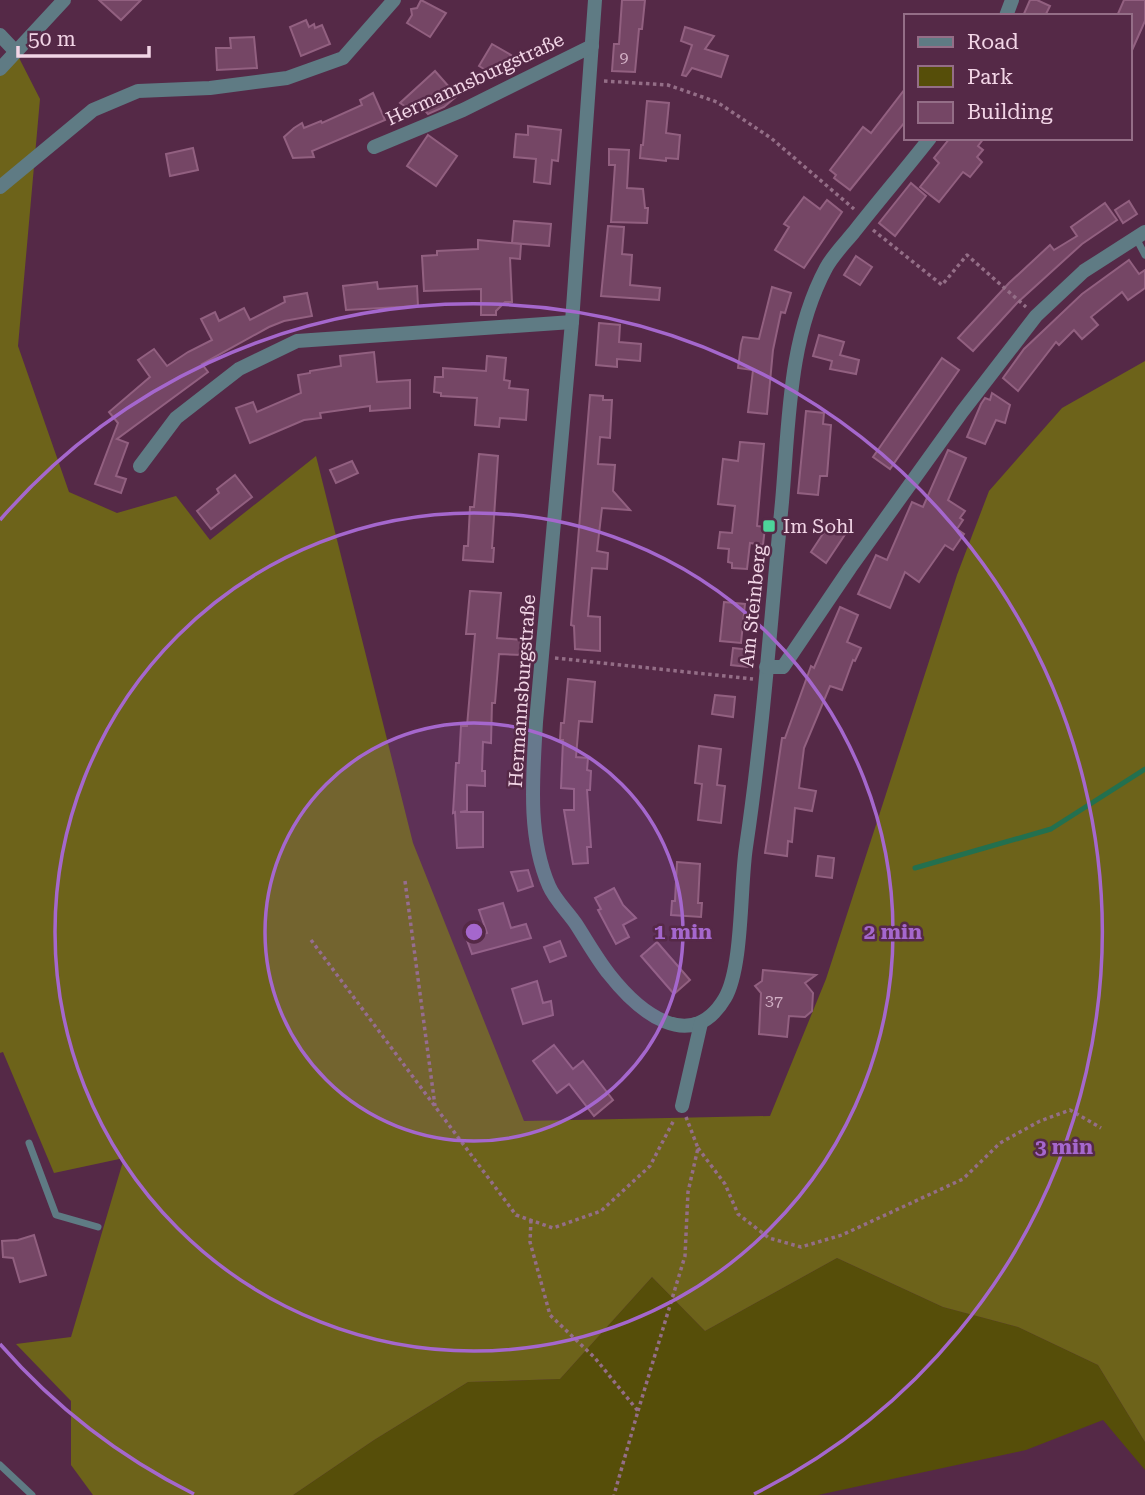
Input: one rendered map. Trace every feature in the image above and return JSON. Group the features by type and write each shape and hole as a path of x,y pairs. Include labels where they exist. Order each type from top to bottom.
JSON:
{"street":[{"path":"0,69 64,0"},
{"path":"0,187 93,110 138,91 210,88 287,78 343,58 394,0"},
{"name":"Hermannsburgstraße","path":"595,0 572,322 533,786 536,842 550,888 609,975 647,1013 672,1025 689,1026 701,1023"},
{"path":"0,35 16,52"},
{"name":"Hermannsburgstraße","path":"374,147 463,110 592,46"},
{"name":"Am Steinberg","path":"701,1023 718,1009 728,992 734,969 801,329 827,267 928,140"},
{"path":"765,673 783,667 962,412 1036,316 1084,271 1140,235"},
{"path":"140,466 176,418 239,369 297,341 572,322"},
{"path":"682,1106 701,1023"}],"lane":[{"path":"1140,235 1145,255"},
{"path":"29,1143 56,1214 97,1227"},
{"path":"0,1465 32,1495"}],"path":[{"path":"589,81 668,85 717,102 771,138 852,206 876,233 942,285 967,255 1036,316"},
{"path":"543,657 765,673"},
{"path":"405,881 435,1108"},
{"path":"311,940 516,1215 553,1228 601,1211 650,1166 682,1106"},
{"path":"682,1106 698,1148 725,1184 738,1214 769,1238 801,1247 842,1235 963,1180 1000,1143 1040,1121 1070,1110 1101,1128"},
{"path":"614,1495 685,1256 688,1192 698,1148"},
{"path":"531,1220 530,1242 550,1315 594,1358 638,1411"}],"green space":[{"path":"837,1258 943,1307 1018,1327 1098,1365 1145,1442 1145,1470 1103,1420 1026,1450 818,1495 293,1495 374,1440 468,1382 560,1379 652,1277 705,1331"}],"shaded area":[{"path":"16,52 40,99 18,346 69,492 117,513 176,496 210,540 316,456 413,843 524,1121 770,1116 826,979 957,575 989,491 1062,408 1145,361 1145,1442 1098,1365 1018,1327 943,1307 837,1258 705,1331 652,1277 560,1379 468,1382 374,1440 293,1495 93,1495 71,1465 71,1401 16,1344 71,1337 124,1158 54,1173 3,1052 0,1053 0,69"}],"building":[{"path":"99,0 141,0 121,20"},
{"path":"421,0 446,13 430,37 407,23 412,15 411,9 417,8"},
{"path":"622,0 645,0 635,72 612,71 614,44 619,44"},
{"path":"1030,0 1050,6 1046,14 1024,14"},
{"path":"1124,0 1145,0 1145,21 1131,52 1131,14 1118,14"},
{"path":"306,20 309,27 314,24 315,28 322,25 330,44 301,56 290,27"},
{"path":"685,27 714,36 705,49 728,56 721,77 692,68 686,76 682,75 692,45 681,41"},
{"path":"254,37 257,68 217,70 216,48 231,48 230,38"},
{"path":"492,44 511,55 497,77 479,66"},
{"path":"435,71 457,96 444,107 428,114 419,104 412,111 400,103"},
{"path":"904,90 904,123 850,190 834,178 836,175 830,170 863,127 871,133"},
{"path":"373,93 385,120 312,151 314,157 293,158 284,137 294,128 302,123 304,128 321,121 322,123 362,105 360,100"},
{"path":"647,101 669,103 666,133 680,135 678,159 666,158 666,161 640,158"},
{"path":"528,126 561,130 558,161 552,160 550,184 534,182 536,159 514,157 516,134 528,135"},
{"path":"428,135 457,156 436,186 407,166"},
{"path":"948,140 982,140 978,146 983,150 977,157 982,162 970,177 963,172 939,202 920,187 939,163 934,158"},
{"path":"193,148 198,170 170,176 166,154"},
{"path":"609,149 629,150 627,188 643,189 645,208 648,208 647,223 611,222 615,165 609,165"},
{"path":"911,183 926,196 895,236 879,223"},
{"path":"804,197 820,209 827,200 842,212 804,268 775,250 789,227 784,224"},
{"path":"1129,201 1137,214 1123,223 1115,210"},
{"path":"1105,203 1117,220 1082,244 1017,303 973,351 958,338 1009,283 1050,245 1054,250 1077,236 1071,227"},
{"path":"514,221 551,224 549,246 512,243"},
{"path":"608,226 624,227 622,254 632,255 630,285 660,288 659,300 601,296"},
{"path":"478,240 521,244 520,259 510,258 512,302 505,302 496,311 496,315 481,315 481,289 424,291 422,256 437,255 437,251 478,249"},
{"path":"856,256 872,267 860,285 844,275"},
{"path":"1129,260 1139,274 1145,270 1145,288 1128,300 1122,292 1091,317 1098,325 1082,339 1074,330 1059,345 1056,342 1018,391 1003,378 1024,349 1082,294"},
{"path":"377,282 378,289 417,286 418,306 346,310 343,286"},
{"path":"772,287 791,293 785,313 781,312 773,350 767,414 748,412 753,370 738,368 741,344 743,337 759,339"},
{"path":"307,293 312,316 269,327 202,364 208,372 117,439 128,443 116,476 126,479 121,493 95,484 118,423 109,412 150,377 138,360 154,349 167,366 212,340 201,319 215,312 219,321 244,308 250,320 285,302 284,297"},
{"path":"599,323 620,325 619,342 641,344 640,361 617,359 617,367 596,365"},
{"path":"819,335 844,342 840,355 859,360 856,374 830,369 832,361 813,356"},
{"path":"374,352 377,382 410,380 410,408 370,411 370,406 320,413 321,418 304,420 250,443 236,408 253,402 257,412 301,393 298,375 341,366 340,356"},
{"path":"487,356 506,358 504,380 510,381 509,388 528,390 526,420 500,418 499,427 475,425 477,398 441,396 441,393 434,392 435,377 443,377 443,368 486,371"},
{"path":"942,358 959,370 890,469 873,457"},
{"path":"992,393 1010,405 1005,423 996,420 985,444 967,437 981,404 985,398 990,400"},
{"path":"590,395 612,400 610,438 600,437 598,464 615,465 613,491 630,510 602,508 597,551 608,553 607,569 592,568 588,616 600,617 600,651 575,649 574,626 571,625"},
{"path":"806,411 824,413 823,424 831,425 827,476 820,476 818,495 798,493"},
{"path":"740,442 764,444 757,526 765,527 763,545 750,543 747,569 732,568 732,563 728,562 729,549 718,548 720,532 732,533 735,506 718,504 723,459 738,461"},
{"path":"948,450 966,458 948,500 965,511 957,529 964,534 953,550 945,545 919,582 905,572 890,608 858,594 876,555 887,560 912,502 923,507"},
{"path":"479,454 498,456 493,562 463,560 464,546 468,546 470,507 474,507"},
{"path":"352,461 358,473 336,483 330,470"},
{"path":"235,475 252,497 211,529 197,511 219,493 217,489"},
{"path":"830,523 846,533 826,563 811,552"},
{"path":"470,591 501,593 497,638 523,640 522,655 499,654 495,703 492,703 491,743 483,742 482,771 485,771 485,786 467,785 467,811 460,812 483,812 483,847 457,848 455,812 453,813 456,763 459,763 461,726 467,726 475,634 466,634"},
{"path":"724,602 745,604 741,643 720,641"},
{"path":"840,607 858,615 847,642 861,648 855,661 853,660 842,690 830,686 804,748 799,788 816,791 812,811 795,808 792,842 788,841 787,856 765,853 782,738 785,738 811,666 814,668"},
{"path":"733,648 750,650 748,667 731,665"},
{"path":"568,679 595,682 592,722 579,721 576,757 588,758 587,770 591,771 590,790 587,790 591,847 587,847 588,863 573,864 564,810 574,810 574,789 561,788 561,723 564,723"},
{"path":"715,695 735,697 733,717 712,714"},
{"path":"699,746 721,749 717,785 725,786 721,823 698,820 702,784 695,783"},
{"path":"818,856 834,858 832,878 816,876"},
{"path":"677,862 700,864 698,903 702,903 701,917 671,915 672,901 675,901"},
{"path":"528,870 533,886 518,891 511,872"},
{"path":"614,888 623,905 636,918 623,925 629,937 616,944 598,910 601,909 595,898"},
{"path":"503,903 511,928 526,924 531,938 472,954 467,940 487,933 479,910"},
{"path":"560,941 566,956 550,962 544,947"},
{"path":"657,942 690,980 674,994 641,956"},
{"path":"763,970 816,975 805,983 813,993 812,1011 805,1017 789,1016 787,1037 759,1034 761,993 755,986 762,981"},
{"path":"537,981 543,1003 551,1001 553,1015 523,1024 512,989"},
{"path":"554,1045 573,1069 583,1061 613,1100 594,1116 569,1084 557,1093 533,1061"},
{"path":"34,1235 46,1275 20,1282 13,1258 3,1257 2,1241"}],"waterway":[{"path":"915,868 1051,829 1145,769"}],"place":[{"name":"Im Sohl","path":"769,526"}]}
